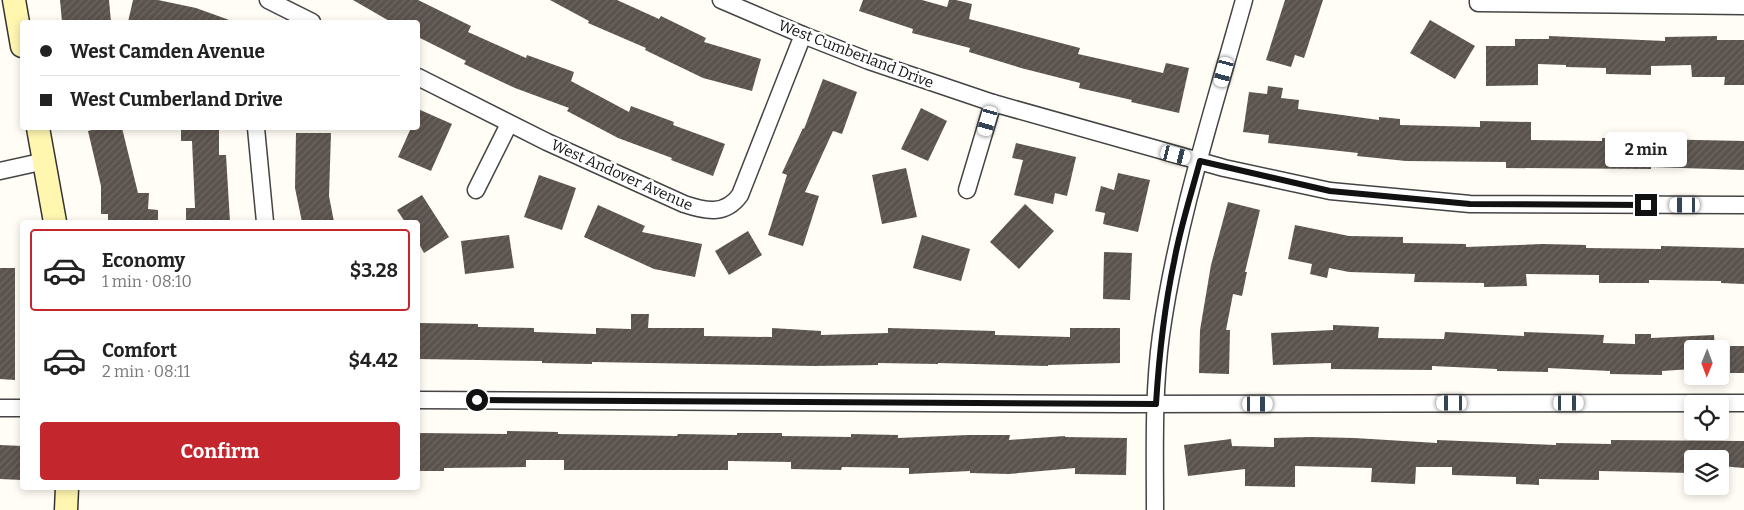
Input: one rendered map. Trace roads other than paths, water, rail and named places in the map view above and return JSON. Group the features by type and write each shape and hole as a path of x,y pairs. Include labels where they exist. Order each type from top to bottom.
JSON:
{"street":[{"path":"14,0 20,34"},
{"path":"268,0 287,17 302,20"},
{"name":"West Cumberland Drive","path":"721,0 869,61 993,103 1200,161 1330,191 1470,204 1744,205"},
{"path":"1155,510 1156,404 1161,337 1169,289 1181,230 1244,0"},
{"path":"1478,2 1744,6"},
{"name":"West Andover Avenue","path":"420,78 509,124 684,204 704,211 720,210 734,204 740,195 802,35"},
{"path":"967,190 993,103"},
{"path":"476,190 509,124"},
{"path":"38,130 55,220"},
{"path":"256,130 265,220"},
{"path":"0,171 45,161"},
{"path":"420,400 1156,404 1744,403"},
{"path":"0,408 20,408"},
{"path":"66,490 66,510"}]}
